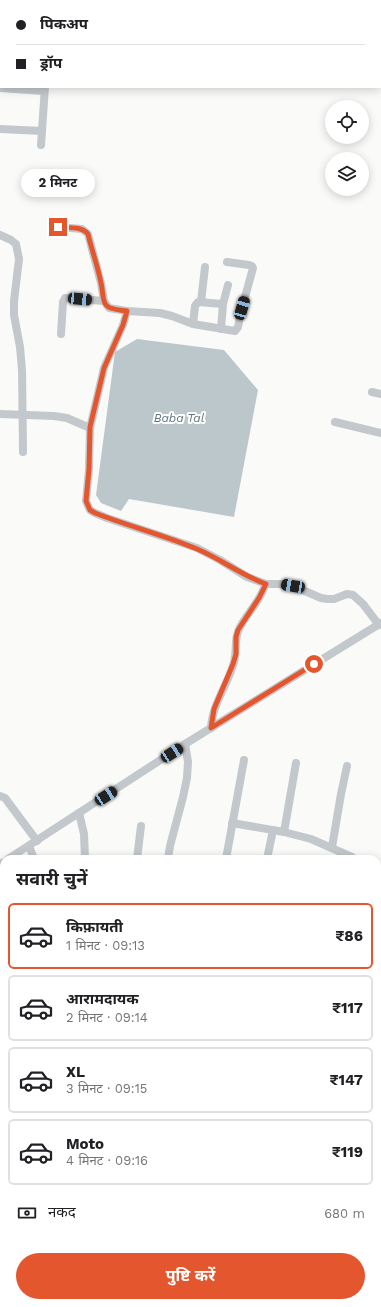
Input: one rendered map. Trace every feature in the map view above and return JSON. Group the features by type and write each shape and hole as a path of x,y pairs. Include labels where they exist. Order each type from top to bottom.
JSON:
{"street":[{"path":"0,88 45,89 41,145"},
{"path":"0,129 42,132"},
{"path":"58,227 82,229 88,234 101,283 104,301 109,308 127,311 160,313 193,324 235,331 238,327 253,268 249,265 226,262"},
{"path":"0,235 16,244 19,259 14,301 14,315 20,347 22,370 23,452"},
{"path":"201,302 205,267"},
{"path":"221,329 223,304 228,285"},
{"path":"61,334 62,302 65,298 104,301"},
{"path":"193,324 195,306 198,302 223,304"},
{"path":"14,855 211,728 380,624 353,595 347,594 334,599 321,598 293,586 266,584 247,577 197,548 107,518 90,510 86,501 89,469 90,428 104,368 123,325 127,311"},
{"path":"372,392 381,394"},
{"path":"0,414 54,416 67,418 90,428"},
{"path":"335,422 381,433"},
{"path":"211,728 214,709 236,654 236,637 238,630 259,598 266,584"},
{"path":"169,855 187,778 188,762 186,744"},
{"path":"227,855 244,760"},
{"path":"284,832 296,763"},
{"path":"332,847 347,766"},
{"path":"0,796 5,798 37,840"},
{"path":"79,813 84,834 85,855"},
{"path":"232,823 311,838 348,855"},
{"path":"137,855 141,826"},
{"path":"268,855 273,830"},
{"path":"29,846 32,855"}],"water":[{"name":"Baba Tal","path":"137,339 224,350 258,390 234,517 129,499 121,511 101,503 96,495 115,352"}],"route":[{"path":"58,227 82,229 86,231 106,305 109,308 127,311 123,325 104,368 90,427 89,469 86,501 88,507 95,513 107,518 197,548 234,568 247,577 266,584 259,598 238,630 236,637 236,654 214,709 211,728 314,664"}]}
